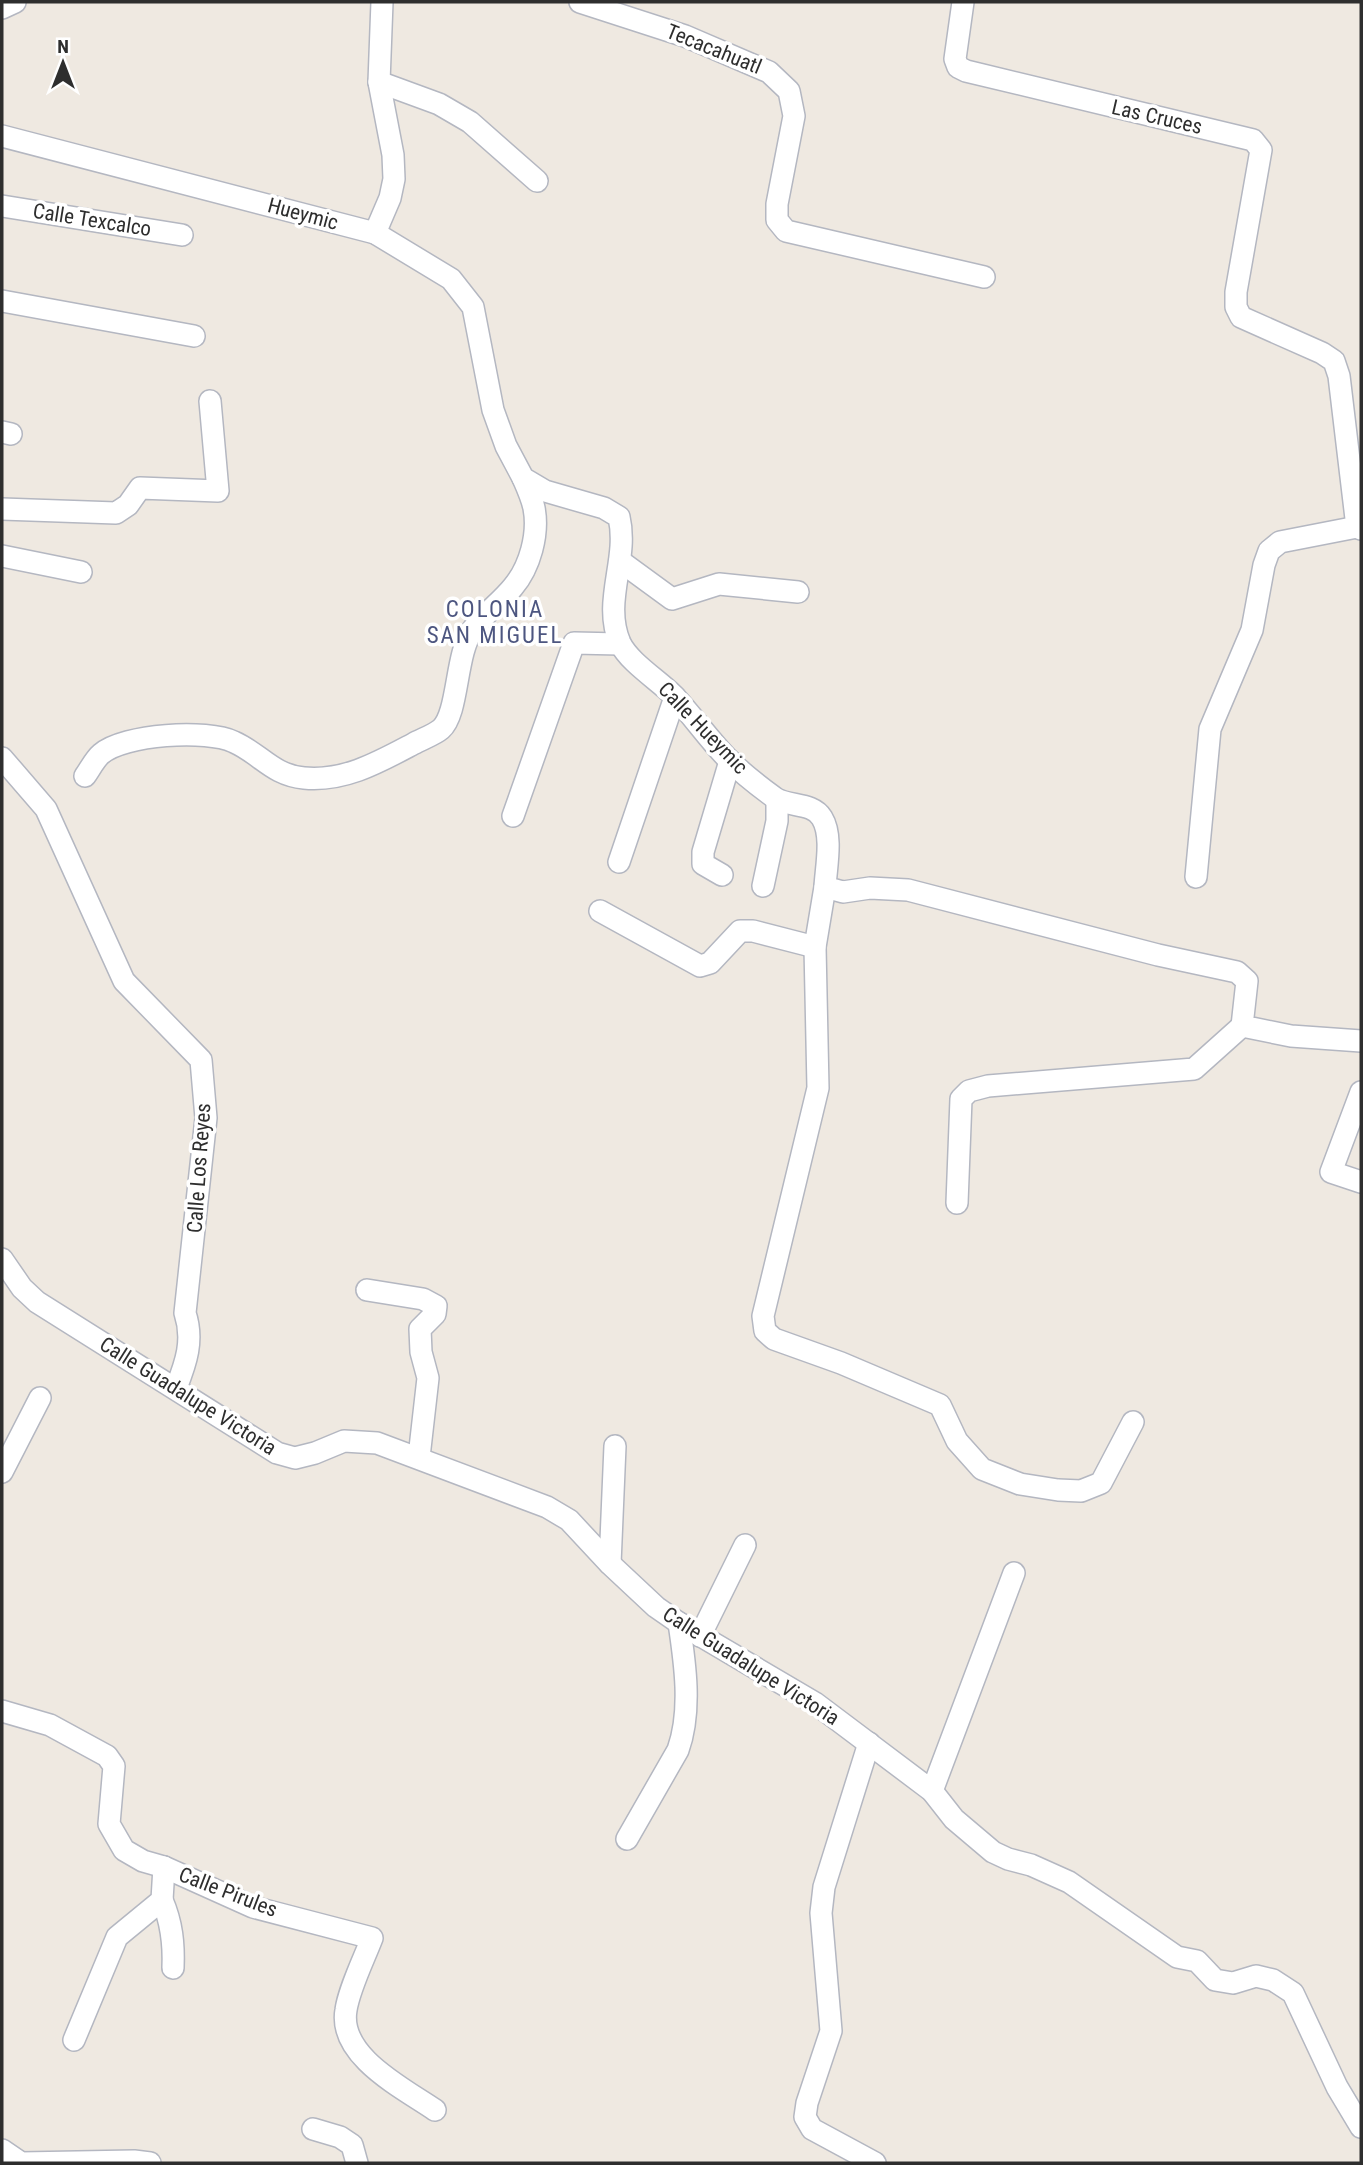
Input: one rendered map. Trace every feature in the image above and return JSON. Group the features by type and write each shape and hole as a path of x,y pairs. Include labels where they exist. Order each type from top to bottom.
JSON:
{"street":[{"path":"2,8 15,2"},
{"path":"375,233 390,198 394,179 393,155 379,82 382,2"},
{"name":"Tecacahuatl","path":"580,2 697,41 769,72 789,91 793,116 777,204 777,220 786,231 984,277"},
{"name":"Las Cruces","path":"963,2 955,59 958,67 966,71 1253,140 1261,150 1236,292 1236,307 1241,317 1334,361 1339,376 1359,528"},
{"path":"379,82 439,104 470,122 537,181"},
{"name":"Hueymic","path":"2,136 375,233 451,279 473,307 493,410 506,446 523,478"},
{"name":"Calle Texcalco","path":"2,206 182,235"},
{"path":"2,301 194,336"},
{"path":"2,509 117,513 128,505 140,488 218,491 210,401"},
{"path":"85,776 101,754 130,740 202,736 232,740 273,769 303,778 344,776 383,760 442,728 451,713 457,671 472,630 515,585 530,555 534,538 534,508 523,478"},
{"name":"Calle Hueymic","path":"523,478 545,491 604,508 619,517 622,531 620,561 612,611 621,644 631,658 675,697 730,761 777,800 803,806 820,814 827,826 825,887 815,947 818,1088 762,1316 765,1331 774,1339 841,1363 940,1405 957,1441 982,1469 1020,1484 1081,1491 1101,1483 1133,1422"},
{"path":"1196,877 1210,729 1252,630 1269,551 1280,542 1359,528"},
{"path":"2,556 81,572"},
{"path":"620,561 672,599 719,584 798,592"},
{"path":"513,816 573,643 621,644"},
{"path":"619,862 675,697"},
{"name":"Calle Los Reyes","path":"2,758 47,810 124,981 201,1060 206,1118 185,1313 189,1327 188,1357 176,1388"},
{"path":"722,875 703,864 703,852 730,761"},
{"path":"763,886 777,821 777,800"},
{"path":"825,887 843,892 870,888 908,890 1237,972 1247,981 1242,1026 1194,1069 988,1086 970,1091 961,1099 957,1203"},
{"path":"600,911 700,966 710,963 740,931 753,931 815,947"},
{"path":"1242,1026 1291,1036 1361,1041"},
{"path":"1361,1092 1331,1172 1361,1182"},
{"name":"Calle Guadalupe Victoria","path":"2,1259 22,1288 37,1302 277,1453 295,1458 316,1453 344,1441 377,1443 547,1507 569,1520 610,1564 656,1607 815,1703 932,1791 954,1819 993,1853 1031,1865 1069,1882 1177,1957 1197,1961 1215,1980 1233,1983 1256,1976 1273,1980 1293,1993 1337,2088 1361,2127"},
{"path":"367,1290 423,1299 436,1306 435,1314 420,1329 421,1352 428,1378 419,1457"},
{"path":"2,1472 40,1398"},
{"path":"610,1564 615,1446"},
{"path":"700,1636 744,1545"},
{"path":"932,1791 1014,1573"},
{"path":"627,1839 682,1739 685,1694 679,1623"},
{"name":"Calle Pirules","path":"2,1711 50,1725 107,1756 114,1766 108,1824 124,1850 143,1861 164,1867 253,1907 372,1938 345,2011 348,2040 370,2065 435,2110"},
{"path":"869,1743 824,1887 821,1913 831,2031 807,2103 805,2117 812,2129 875,2163"},
{"path":"164,1867 162,1900 174,1941 173,1968"},
{"path":"74,2040 117,1937 162,1900"},
{"path":"313,2129 340,2137 352,2145 357,2163"},
{"path":"2,2150 20,2163 150,2163"}],"district":[{"name":"COLONIA SAN MIGUEL","path":"495,622"}]}
